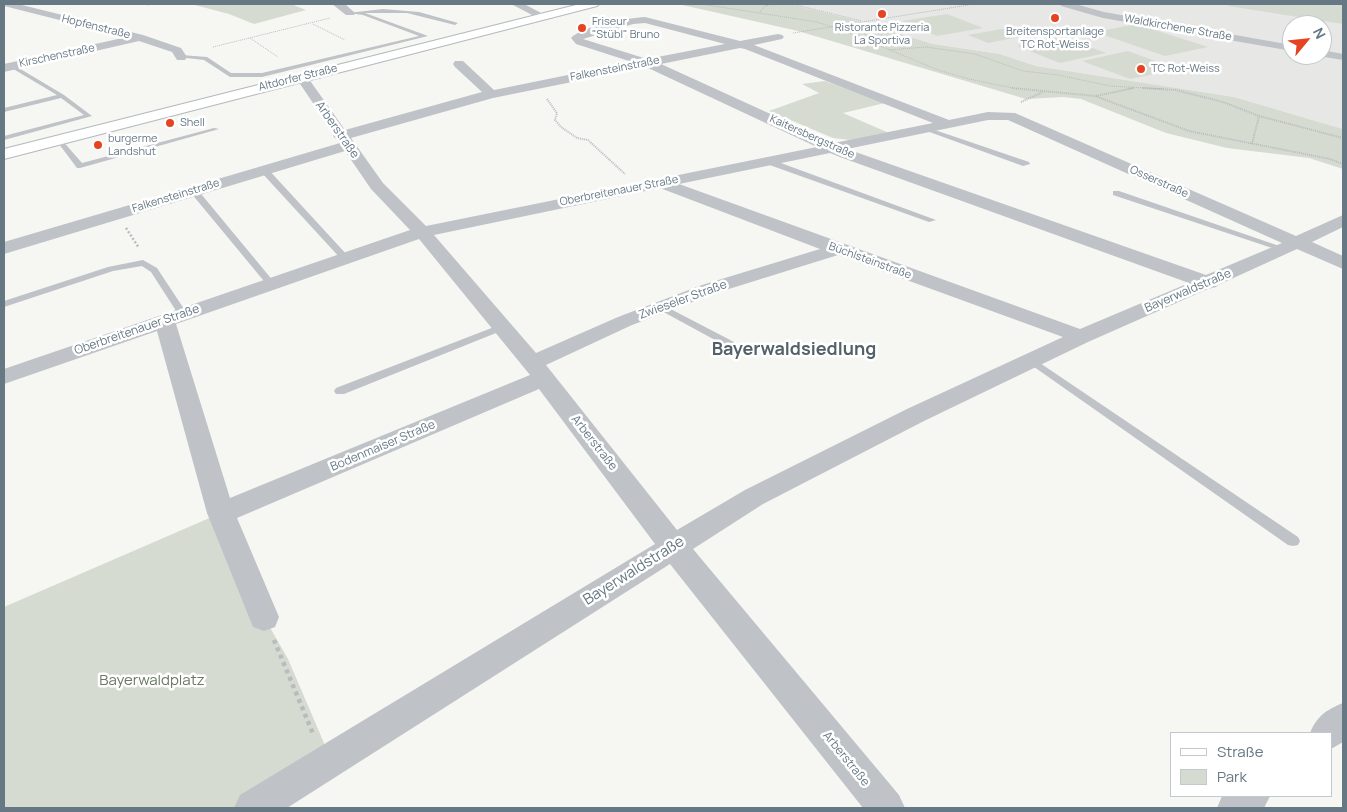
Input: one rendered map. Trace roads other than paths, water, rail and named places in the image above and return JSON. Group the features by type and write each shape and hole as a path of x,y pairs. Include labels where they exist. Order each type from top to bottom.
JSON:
{"main road":[{"name":"Altdorfer Straße","path":"4,154 299,72 593,4"}],"street":[{"name":"Hopfenstraße","path":"7,4 139,37 177,50 180,55"},
{"path":"337,4 344,6 350,13"},
{"path":"516,4 542,16"},
{"name":"Waldkirchener Straße","path":"1065,4 1103,15 1282,46"},
{"path":"4,17 32,11"},
{"name":"Kaitersbergstraße","path":"738,45 645,20 633,21 583,34 577,38 580,42 658,67 854,157 1209,283"},
{"name":"Kirschenstraße","path":"8,67 139,37"},
{"name":"Falkensteinstraße","path":"4,248 264,170 344,140 492,94 778,37"},
{"name":"Falkensteinstraße","path":"738,45 749,47 948,124"},
{"path":"460,64 492,94"},
{"name":"Arberstraße","path":"299,72 377,186 422,232 502,327 674,546 886,808"},
{"name":"Osserstraße","path":"972,119 988,116 1010,116 1291,246 1343,263"},
{"name":"Oberbreitenauer Straße","path":"4,377 422,232 972,119"},
{"name":"Büchlsteinstraße","path":"662,183 1080,336"},
{"name":"Bayerwaldstraße","path":"253,808 754,497 1080,336 1209,283 1343,220"},
{"name":"Zwieseler Straße","path":"538,371 625,321 709,289 838,249"},
{"path":"174,318 221,513 264,617"},
{"name":"Bodenmaiser Straße","path":"221,513 538,371"},
{"path":"1328,732 1343,720"},
{"path":"1236,808 1251,797"}],"lane":[{"path":"969,5 975,4"},
{"path":"350,13 390,10 434,16 455,23"},
{"path":"180,55 205,58 230,75 262,75 299,72 364,50 425,36 364,14 350,13"},
{"path":"4,138 88,116 62,96 8,67"},
{"path":"4,110 62,96"},
{"path":"59,140 80,166 216,129"},
{"path":"926,129 1026,164"},
{"path":"767,161 932,220"},
{"path":"264,170 345,258"},
{"path":"194,191 271,284"},
{"path":"1116,193 1291,246"},
{"path":"4,304 111,269 143,263 154,270 174,318"},
{"path":"661,308 730,344"},
{"path":"340,391 502,327"},
{"path":"1031,360 1293,541"}],"place":[{"name":"Ristorante Pizzeria La Sportiva","path":"882,14"},
{"name":"Breitensportanlage TC Rot-Weiss","path":"1055,18"},
{"name":"Friseur \"Stübl\" Bruno","path":"582,28"},
{"name":"TC Rot-Weiss","path":"1141,69"},
{"name":"Shell","path":"170,123"},
{"name":"burgerme Landshut","path":"98,145"}],"district":[{"name":"Bayerwaldsiedlung","path":"794,350"}],"park label":[{"name":"Bayerwaldplatz","path":"152,681"}]}
